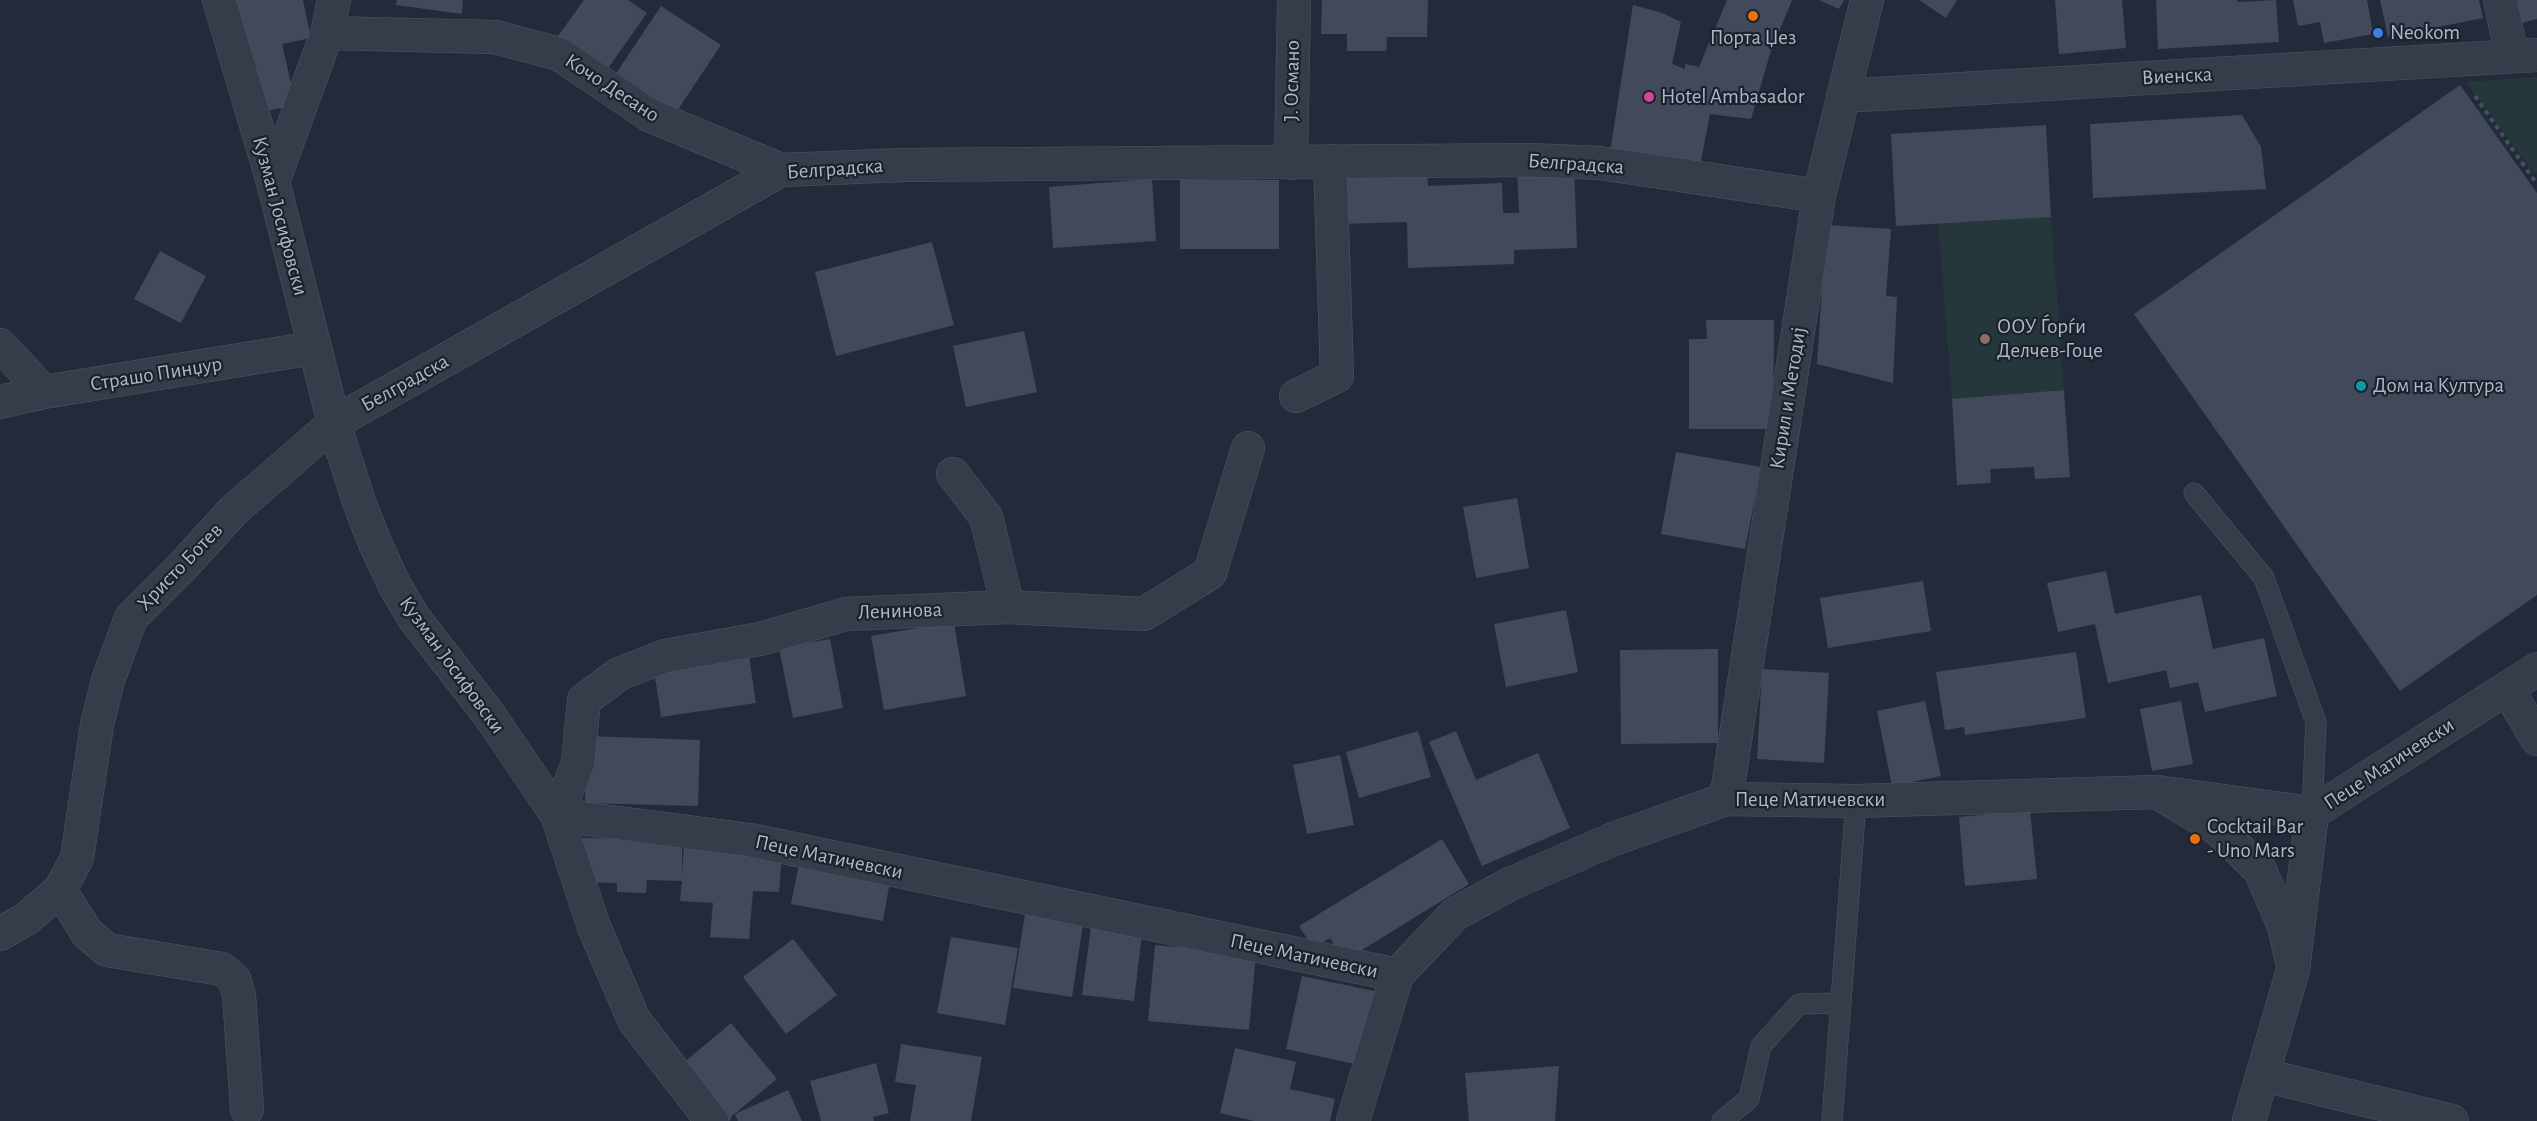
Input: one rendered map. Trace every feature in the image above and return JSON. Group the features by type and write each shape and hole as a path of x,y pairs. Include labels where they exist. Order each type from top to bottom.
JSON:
{"street":[{"name":"Кузман Јосифовски","path":"219,0 273,182 334,423 359,502 395,586 431,641 490,716 557,815 594,927 634,1020 712,1121"},
{"path":"273,182 327,33 334,0"},
{"name":"Ј. Османо","path":"1291,163 1294,0"},
{"name":"Кирил и Методиј","path":"1726,800 1819,196 1867,0"},
{"name":"Виенска","path":"1844,96 2524,55 2500,0"},
{"name":"Кочо Десано","path":"327,33 495,37 559,54 649,115 782,170"},
{"name":"Белградска","path":"334,423 782,170 904,165 1530,160 1600,164 1819,196"},
{"path":"1296,396 1337,376 1330,161"},
{"path":"0,345 44,392"},
{"name":"Страшо Пинџур","path":"0,402 44,392 314,348"},
{"name":"Христо Ботев","path":"0,934 26,919 60,890 77,858 97,724 108,680 131,618 233,511 334,423"},
{"name":"Ленинова","path":"557,815 578,763 584,700 619,674 665,656 760,639 846,614 1008,607 1144,614 1210,573 1248,448"},
{"path":"953,474 986,518 1008,607"},
{"name":"Пеце Матичевски","path":"557,815 750,840 1397,975 1455,914 1510,884 1611,840 1726,800 1856,801 2157,792 2312,813 2537,669"},
{"path":"2507,688 2537,739"},
{"path":"2157,792 2218,829 2260,870 2284,926 2294,970"},
{"path":"2248,1121 2294,970 2312,813"},
{"path":"60,890 87,933 106,950 222,969 234,979 238,995 247,1109"},
{"path":"1353,1121 1397,975"},
{"path":"2263,1075 2451,1121"}],"lane":[{"path":"2194,493 2264,578 2316,722 2312,813"},
{"path":"1832,1121 1856,801"},
{"path":"1722,1121 1749,1099 1761,1046 1799,1004 1841,1003"}],"path":[{"path":"2472,92 2537,183"}],"shaded area":[{"path":"2537,77 2537,172 2535,174 2466,82"},
{"path":"2051,217 2064,390 1952,399 1938,223"}],"building":[{"path":"232,0 303,0 311,38 282,44 296,105 257,113"},
{"path":"397,0 463,0 462,14 396,5"},
{"path":"584,0 628,0 647,13 604,74 555,40"},
{"path":"1322,0 1428,0 1427,37 1387,37 1386,51 1347,51 1347,34 1321,34"},
{"path":"1727,0 1792,0 1770,54 1751,119 1710,114 1700,166 1610,152 1633,5 1662,13 1681,22 1672,64 1685,69 1685,64 1699,67"},
{"path":"1819,0 1844,0 1839,9"},
{"path":"1919,0 1957,0 1946,18"},
{"path":"2055,0 2122,0 2126,48 2059,54"},
{"path":"2156,0 2237,0 2238,2 2276,0 2279,42 2158,49"},
{"path":"2293,0 2367,0 2373,34 2324,43 2320,22 2298,26"},
{"path":"2380,0 2479,0 2483,18 2388,37"},
{"path":"2511,0 2537,0 2537,19 2517,24"},
{"path":"661,6 721,45 675,114 615,75"},
{"name":"Дом на Култура","path":"2460,85 2537,193 2537,595 2400,691 2134,314"},
{"path":"2242,115 2261,147 2266,189 2093,198 2090,124"},
{"path":"2046,125 2051,217 1896,226 1891,134"},
{"path":"1574,165 1577,248 1514,250 1514,264 1408,268 1407,222 1338,224 1336,173 1427,170 1428,186 1502,183 1503,213 1519,213 1517,168"},
{"path":"1152,179 1156,241 1053,248 1049,187"},
{"path":"1180,180 1279,180 1279,249 1180,249"},
{"path":"1826,225 1891,229 1886,296 1897,297 1893,383 1817,364"},
{"path":"932,242 954,325 836,356 815,272"},
{"path":"160,251 206,276 181,323 134,299"},
{"path":"1706,320 1774,320 1773,429 1689,429 1689,339 1707,339"},
{"path":"1024,331 1037,392 966,407 953,346"},
{"path":"2064,390 2070,477 2035,479 2034,467 1990,469 1991,483 1957,485 1952,399"},
{"path":"1676,452 1761,467 1745,549 1661,534"},
{"path":"1517,498 1529,568 1476,578 1463,507"},
{"path":"2106,571 2115,614 2201,595 2213,649 2264,638 2277,696 2205,712 2198,682 2170,688 2166,670 2108,683 2095,624 2058,632 2047,583"},
{"path":"1923,581 1931,631 1828,648 1820,598"},
{"path":"1566,610 1578,672 1506,687 1494,624"},
{"path":"954,622 966,696 884,710 871,636"},
{"path":"830,639 843,708 793,718 779,648"},
{"path":"748,649 756,703 661,717 653,663"},
{"path":"1718,649 1718,743 1621,744 1620,650"},
{"path":"2076,652 2086,718 1965,735 1964,727 1945,730 1936,672"},
{"path":"1762,669 1829,673 1824,763 1757,759"},
{"path":"1925,701 1941,776 1892,786 1877,711"},
{"path":"2181,701 2193,764 2152,771 2140,709"},
{"path":"1418,731 1431,777 1359,798 1346,752"},
{"path":"1456,731 1476,780 1538,753 1570,828 1482,866 1429,742"},
{"path":"587,736 700,740 698,806 585,803"},
{"path":"1340,755 1354,825 1307,834 1293,765"},
{"path":"2030,810 2037,879 1965,886 1959,817"},
{"path":"582,838 682,840 682,874 684,846 782,853 779,892 753,891 749,939 710,937 713,903 680,901 682,881 647,880 646,893 617,892 617,883 581,882"},
{"path":"1442,839 1469,884 1344,961 1330,938 1313,948 1299,926"},
{"path":"800,859 891,875 883,921 791,904"},
{"path":"1027,902 1085,911 1072,997 1013,988"},
{"path":"1092,919 1143,926 1134,1001 1082,995"},
{"path":"951,937 1018,948 1005,1025 937,1013"},
{"path":"793,939 837,995 786,1034 743,977"},
{"path":"1155,945 1256,954 1249,1030 1148,1021"},
{"path":"1302,976 1384,993 1369,1067 1286,1049"},
{"path":"731,1023 777,1079 732,1116 730,1121 682,1064"},
{"path":"901,1044 982,1057 971,1121 910,1121 916,1085 895,1082"},
{"path":"1235,1048 1296,1062 1290,1089 1335,1099 1330,1121 1254,1121 1220,1113"},
{"path":"876,1063 889,1113 873,1117 874,1121 821,1121 810,1081"},
{"path":"1559,1066 1555,1121 1469,1121 1465,1073"},
{"path":"788,1090 802,1121 738,1121 735,1114"}],"place":[{"name":"Порта Џез","path":"1753,16"},
{"name":"Neokom","path":"2378,33"},
{"name":"Hotel Ambasador","path":"1649,97"},
{"name":"ООУ Ѓорѓи Делчев-Гоце","path":"1985,339"},
{"name":"Дом на Култура","path":"2361,386"},
{"name":"Cocktail Bar - Uno Mars","path":"2195,839"}]}
